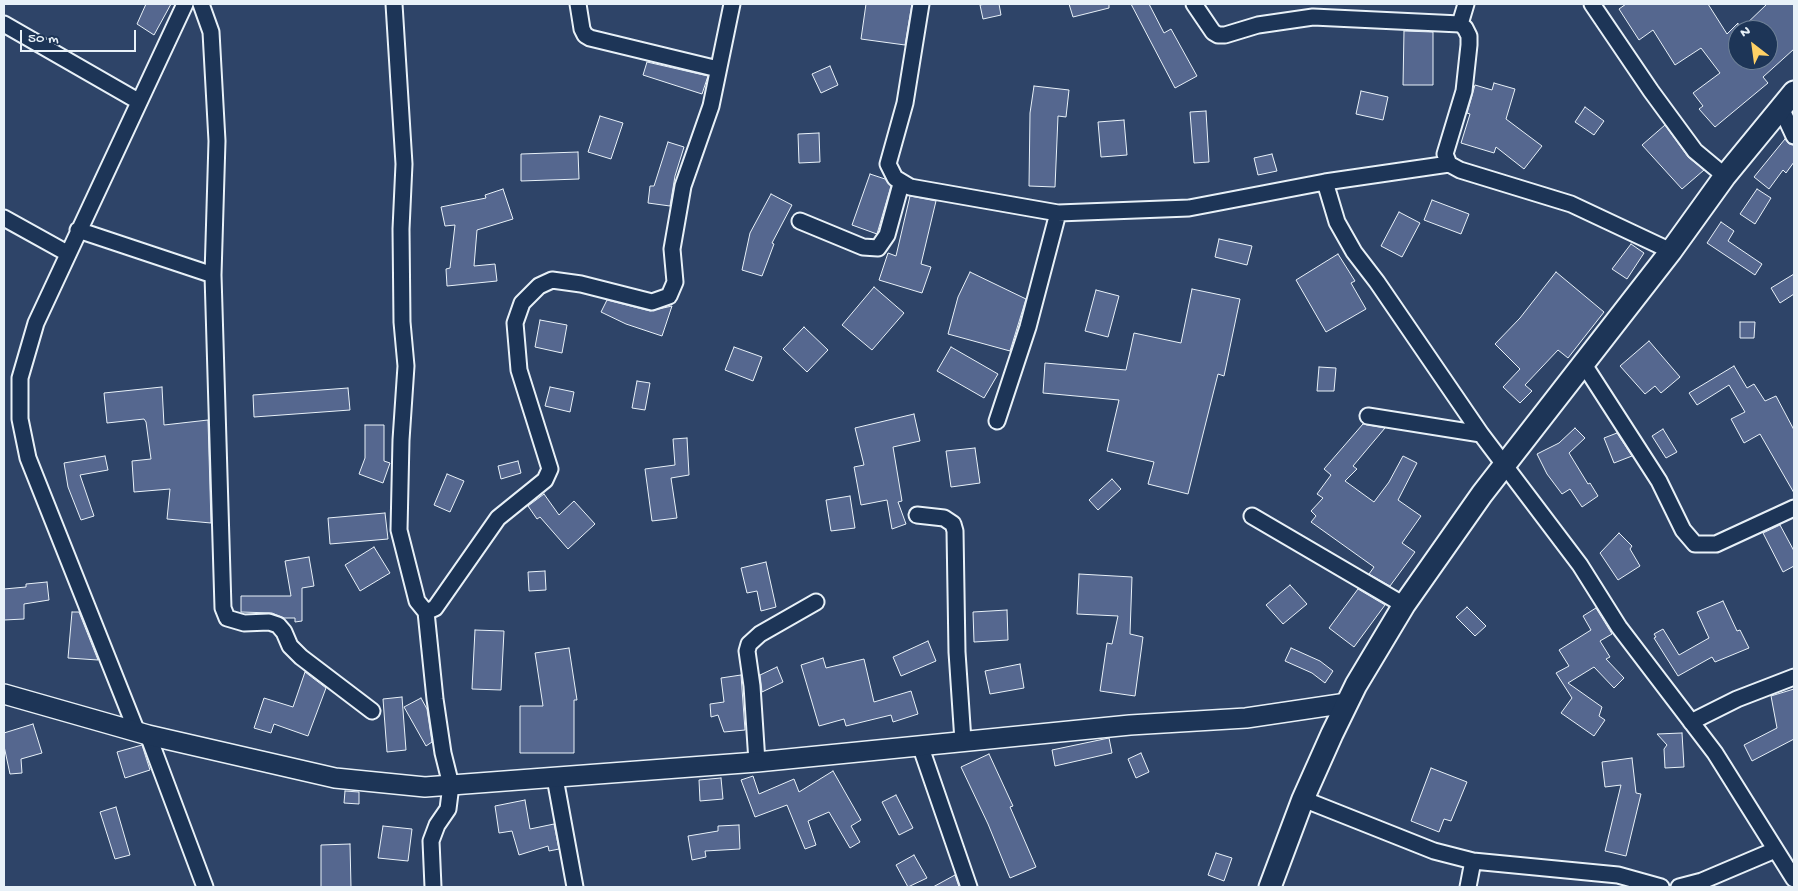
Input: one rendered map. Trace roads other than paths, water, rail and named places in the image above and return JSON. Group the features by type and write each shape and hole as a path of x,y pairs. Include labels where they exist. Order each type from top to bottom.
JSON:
{"main road":[{"path":"1270,887 1303,799 1347,703 1404,605 1482,494 1671,251 1725,176 1788,100"}],"street":[{"path":"185,4 138,101 106,177 78,230 36,323 20,378 20,419 28,458 205,887"},
{"path":"201,4 210,32 217,141 213,275 223,608 227,618 244,623 269,622 278,625 284,632 290,646 301,657 372,711"},
{"path":"394,4 404,164 401,229 402,322 406,366 401,440 399,530 417,601 426,612 435,699 443,753 451,785 448,809 437,825 431,841 432,887"},
{"path":"578,4 582,29 585,35 590,38 718,69"},
{"path":"426,612 435,608 498,518 545,480 550,470 519,370 515,323 522,303 539,286 552,280 581,284 652,302 669,296 676,282 672,249 683,186 711,106 732,4"},
{"path":"921,4 905,103 888,164 890,172 901,184 910,187 1058,213 1189,208 1324,182 1449,164 1460,170 1571,204 1671,251"},
{"path":"1194,4 1213,32 1226,35 1258,25 1313,17 1460,24 1470,36 1470,45 1464,92 1445,154 1449,164"},
{"path":"1460,24 1466,4"},
{"path":"1592,4 1651,91 1695,151 1725,176"},
{"path":"4,24 138,101"},
{"path":"1788,100 1794,136"},
{"path":"1324,182 1345,238 1481,434 1580,565 1619,627 1715,753 1794,879"},
{"path":"800,222 863,247 878,248 887,235 892,210 901,184"},
{"path":"997,421 1028,327 1058,213"},
{"path":"4,218 67,253"},
{"path":"78,230 213,275"},
{"path":"1584,363 1659,481 1683,530 1695,544 1716,544 1794,508"},
{"path":"1368,416 1481,434"},
{"path":"917,515 944,518 953,524 955,531 957,652 964,741"},
{"path":"1252,516 1404,605"},
{"path":"757,762 752,686 746,651 748,644 760,634 816,602"},
{"path":"1691,722 1737,699 1794,677"},
{"path":"4,694 143,734 335,778 425,787 757,762 1130,725 1246,718 1347,703"},
{"path":"920,745 969,887"},
{"path":"555,778 575,887"},
{"path":"1303,799 1434,851 1473,860 1618,875 1661,887"},
{"path":"1679,887 1702,881 1775,850"},
{"path":"1468,887 1473,860"}]}
